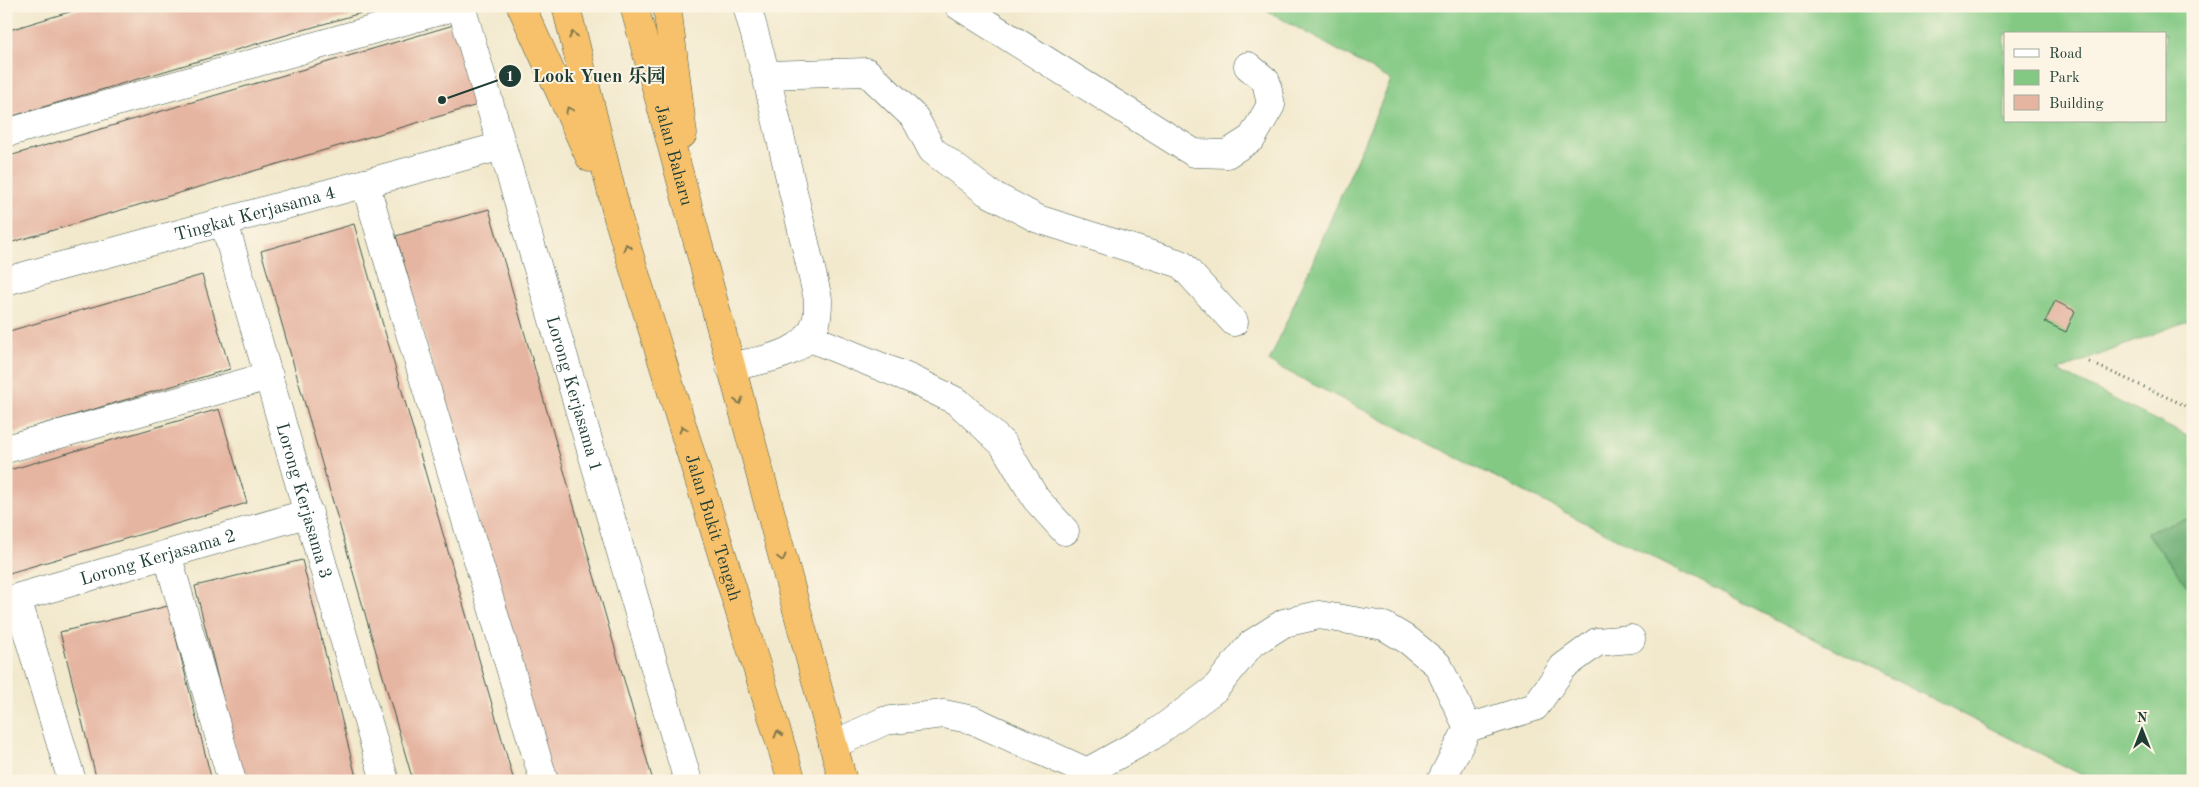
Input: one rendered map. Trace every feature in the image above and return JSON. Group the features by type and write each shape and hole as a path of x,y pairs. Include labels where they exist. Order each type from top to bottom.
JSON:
{"highway":[{"path":"522,6 618,218"},
{"path":"566,6 618,218"},
{"name":"Jalan Baharu","path":"634,6 713,304"},
{"path":"667,6 683,131 713,304 832,745 844,781"},
{"name":"Jalan Bukit Tengah","path":"618,218 792,781"}],"street":[{"path":"6,133 457,6"},
{"name":"Lorong Kerjasama 1","path":"461,6 688,781"},
{"path":"730,367 794,351 808,337 816,322 818,299 766,75 746,6"},
{"path":"959,6 1194,153 1227,154 1252,138 1271,105 1266,81 1248,66"},
{"path":"766,75 868,72 915,118 932,150 987,192 1038,219 1181,264 1234,322"},
{"name":"Tingkat Kerjasama 4","path":"6,281 502,146"},
{"path":"365,183 544,781"},
{"name":"Lorong Kerjasama 3","path":"224,222 310,513 385,781"},
{"path":"808,337 911,379 958,402 1003,444 1036,499 1065,531"},
{"path":"6,449 269,376"},
{"name":"Lorong Kerjasama 2","path":"12,599 310,513"},
{"path":"167,554 232,781"},
{"path":"12,599 72,781"},
{"path":"832,745 884,721 944,714 973,720 1091,777 1215,690 1251,644 1284,623 1319,615 1384,626 1409,641 1438,665 1468,728"},
{"path":"1441,781 1468,728 1535,707 1563,667 1597,642 1631,638"}],"path":[{"path":"2089,362 2193,409"}],"green space":[{"path":"1266,6 2193,6 2193,323 2187,321 2058,371 2193,439 2193,517 2147,533 2193,594 2193,781 2094,781 1269,362 1391,80 1264,9"},
{"path":"2193,517 2193,594 2147,532"}],"building":[{"path":"89,6 381,7 6,118 6,31"},
{"path":"457,24 481,104 6,244 6,157"},
{"path":"489,209 653,781 552,781 396,236"},
{"path":"354,224 514,781 413,781 261,251"},
{"path":"202,275 230,369 6,435 6,332"},
{"path":"2055,301 2075,311 2066,332 2045,322"},
{"path":"219,409 247,503 6,574 6,471"},
{"path":"302,560 357,781 243,781 195,586"},
{"path":"168,606 212,781 97,781 60,632"}],"place":[{"name":"Look Yuen 乐园","path":"442,100"}]}
